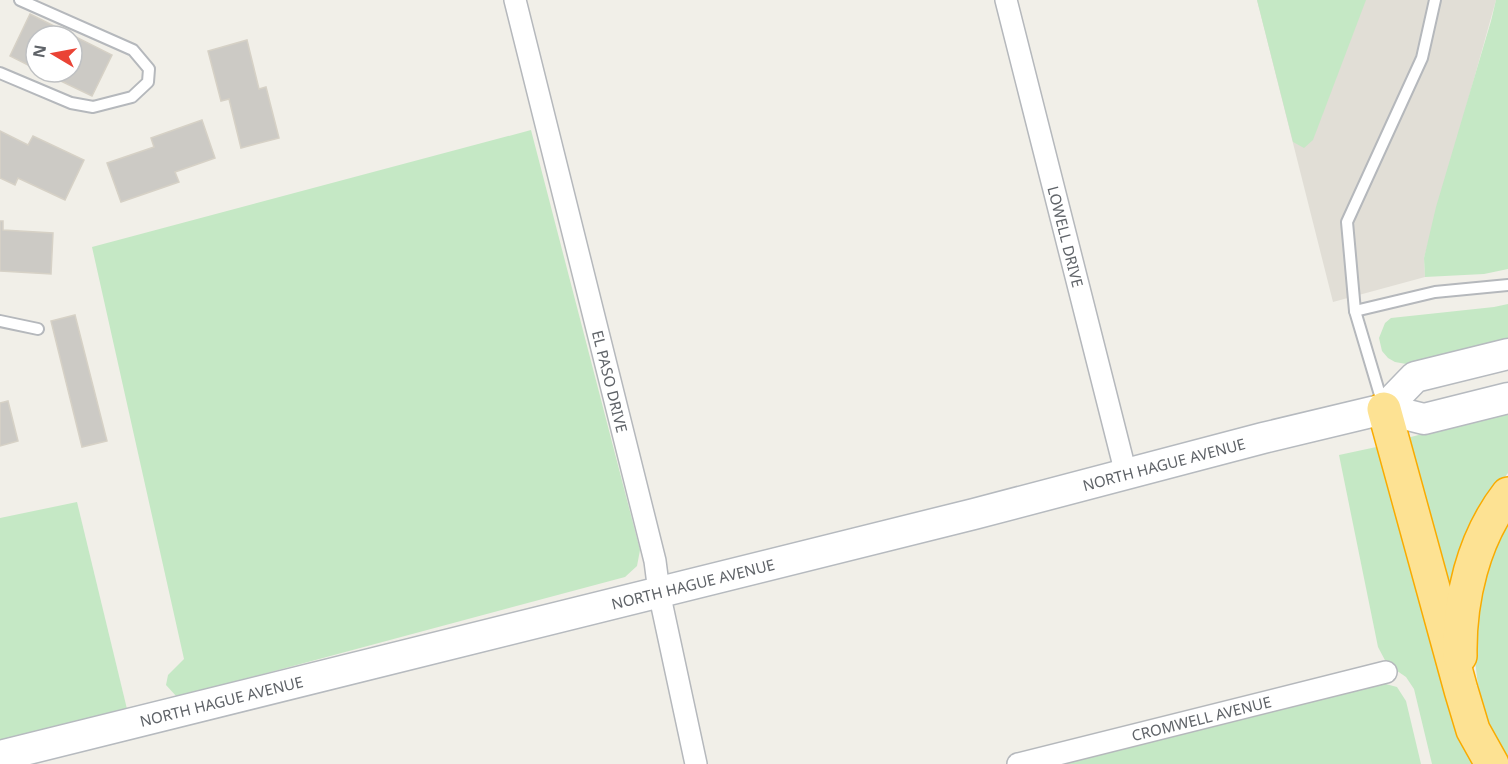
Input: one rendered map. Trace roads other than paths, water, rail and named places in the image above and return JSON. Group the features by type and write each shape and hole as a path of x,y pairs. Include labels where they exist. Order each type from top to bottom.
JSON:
{"highway":[{"path":"1384,409 1473,730 1492,764"},
{"path":"1461,690 1460,644 1468,578 1477,548 1508,494"}],"main road":[{"path":"1384,409 1415,377 1508,354"},
{"name":"NORTH HAGUE AVENUE","path":"0,756 1384,409 1424,419 1508,398"}],"street":[{"name":"EL PASO DRIVE","path":"515,0 655,561 659,592 696,764"},
{"name":"LOWELL DRIVE","path":"1006,0 1126,474"},
{"name":"CROMWELL AVENUE","path":"1018,764 1386,672"}],"lane":[{"path":"0,73 71,103 93,106 132,97 148,82 149,69 133,50 20,0"},
{"path":"1384,409 1355,311 1347,222 1422,58 1435,0"},
{"path":"1355,311 1435,292 1508,285"},
{"path":"0,321 38,329"}]}
